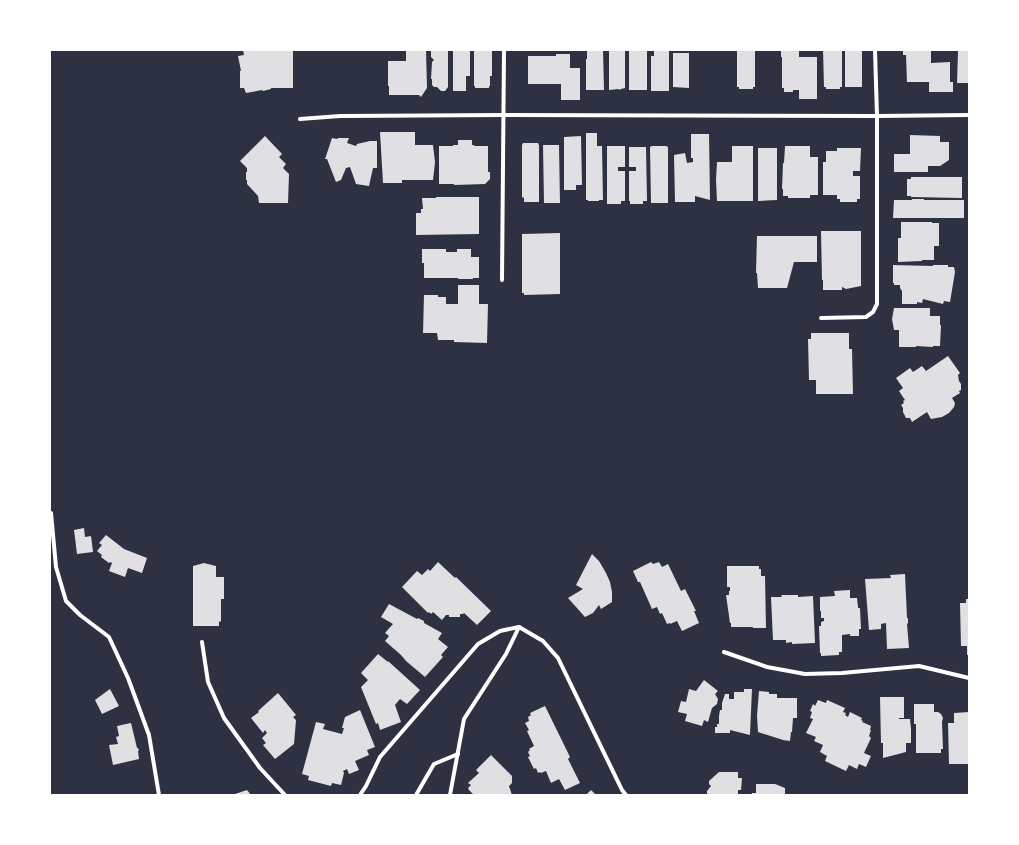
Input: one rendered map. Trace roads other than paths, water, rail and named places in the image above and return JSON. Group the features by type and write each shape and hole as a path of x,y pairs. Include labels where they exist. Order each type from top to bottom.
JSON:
{"street":[{"path":"502,280 504,50"},
{"path":"821,318 866,317 873,312 877,304 877,116 875,50"},
{"path":"300,119 340,116 503,115 969,115"},
{"path":"51,513 56,567 66,601 80,615 109,637 128,678 149,735 159,795"},
{"path":"450,795 464,719 506,654 519,627"},
{"path":"360,795 380,757 478,644 500,631 519,627 543,641 558,658 622,790 626,795"},
{"path":"202,642 208,682 224,718 260,768 285,795"},
{"path":"724,652 767,667 806,674 842,673 919,666 969,678"},
{"path":"416,795 434,764 458,754"}]}
